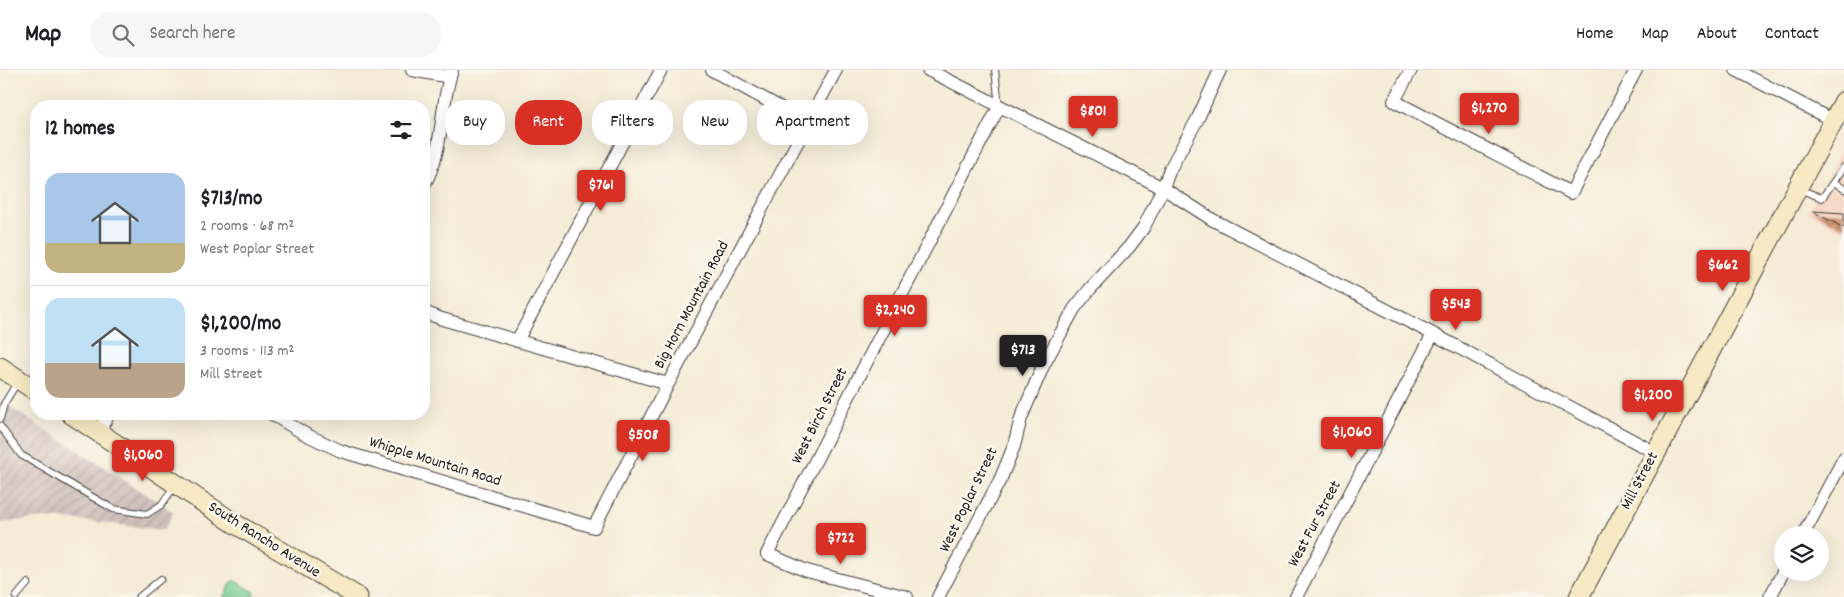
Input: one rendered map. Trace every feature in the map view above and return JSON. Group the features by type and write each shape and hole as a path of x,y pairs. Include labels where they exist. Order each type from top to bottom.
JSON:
{"main road":[{"name":"Mill Street","path":"1579,597 1798,188 1839,124 1844,101"},
{"path":"0,367 30,387"},
{"name":"South Rancho Avenue","path":"80,420 234,523 358,597"}],"street":[{"path":"412,70 451,74 439,146 430,173"},
{"path":"517,341 661,70"},
{"path":"712,70 767,100"},
{"name":"Big Horn Mountain Road","path":"820,100 836,70"},
{"path":"928,70 1163,188 1242,236 1433,334 1656,453"},
{"name":"West Poplar Street","path":"938,597 1001,478 1014,446 1020,418 1043,366 1074,309 1129,247 1144,226 1163,188 1170,168 1198,118 1220,70"},
{"path":"1410,70 1394,101 1571,193 1636,70"},
{"path":"1736,70 1839,124"},
{"name":"West Birch Street","path":"908,597 807,570 767,554 999,107"},
{"name":"Big Horn Mountain Road","path":"430,314 668,384 796,145"},
{"name":"West Fur Street","path":"1296,597 1433,334"},
{"name":"Whipple Mountain Road","path":"282,420 305,434 341,451 594,527 668,384"},
{"path":"98,432 105,420"},
{"path":"1808,526 1844,458"},
{"path":"1770,597 1778,581"}],"lane":[{"path":"995,70 999,107"},
{"path":"1798,188 1822,198 1844,167"},
{"path":"1834,182 1844,189"},
{"path":"0,419 4,404 19,380"},
{"path":"0,426 21,455 113,509 147,514 161,504 176,484"},
{"path":"139,597 161,579"},
{"path":"16,597 28,583"}],"shaded area":[{"path":"1844,151 1844,231 1808,212 1840,153"},
{"path":"0,401 174,512 164,530 44,518 0,523"}],"green space":[{"path":"233,580 255,592 252,597 223,597"}],"building":[{"path":"1812,211 1844,213 1844,228"}]}
